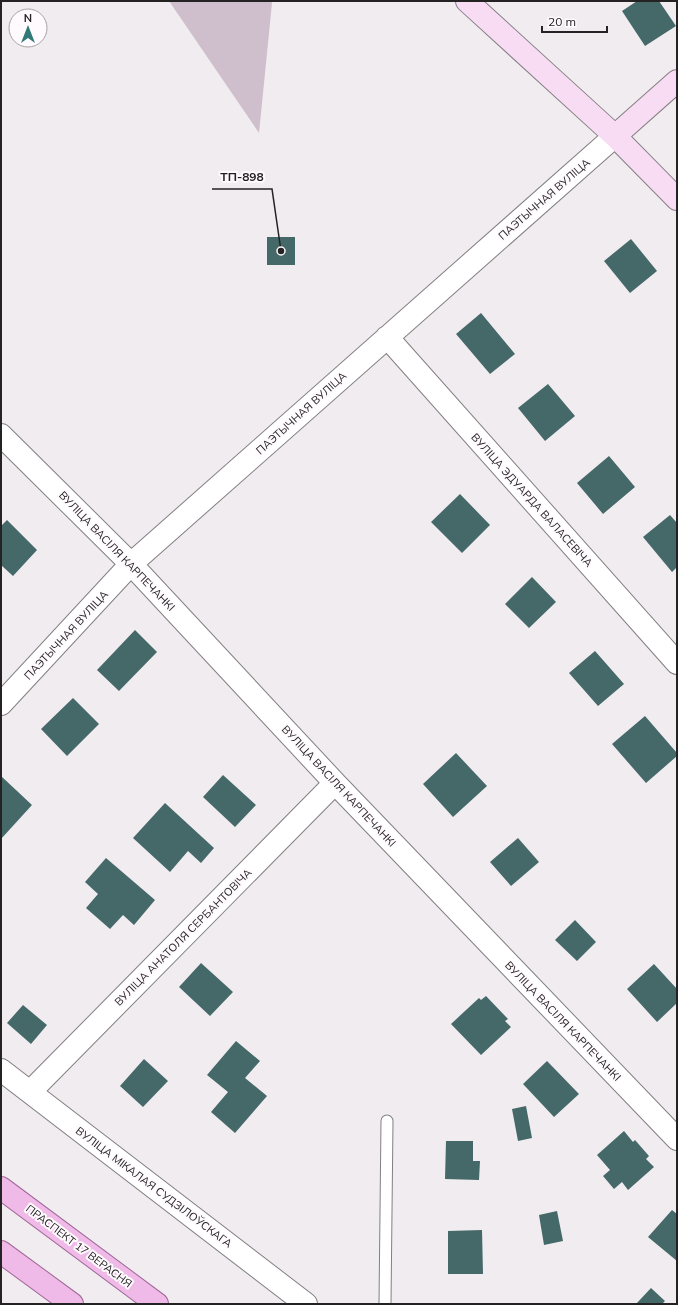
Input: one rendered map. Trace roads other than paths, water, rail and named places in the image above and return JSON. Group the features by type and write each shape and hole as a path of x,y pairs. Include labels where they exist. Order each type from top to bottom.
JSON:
{"main road":[{"path":"466,1 615,136 677,199"},
{"path":"615,136 677,81"},
{"name":"ПРАСПЕКТ 17 ВЕРАСНЯ","path":"1,1188 157,1304"},
{"path":"1,1252 72,1304"}],"street":[{"name":"ПАЭТЫЧНАЯ ВУЛІЦА","path":"1,704 131,564 615,136"},
{"name":"ВУЛІЦА ЭДУАРДА ВАЛАСЕВІЧА","path":"388,337 677,663"},
{"name":"ВУЛІЦА ВАСІЛЯ КАРПЕЧАНКІ","path":"1,435 131,564 335,783 677,1139"},
{"name":"ВУЛІЦА АНАТОЛЯ СЕРБАНТОВІЧА","path":"30,1092 335,783"},
{"name":"ВУЛІЦА МІКАЛАЯ СУДЗІЛОЎСКАГА","path":"1,1070 306,1304"}],"lane":[{"path":"385,1304 387,1121"}],"place":[{"name":"ТП-898","path":"281,251"}]}
